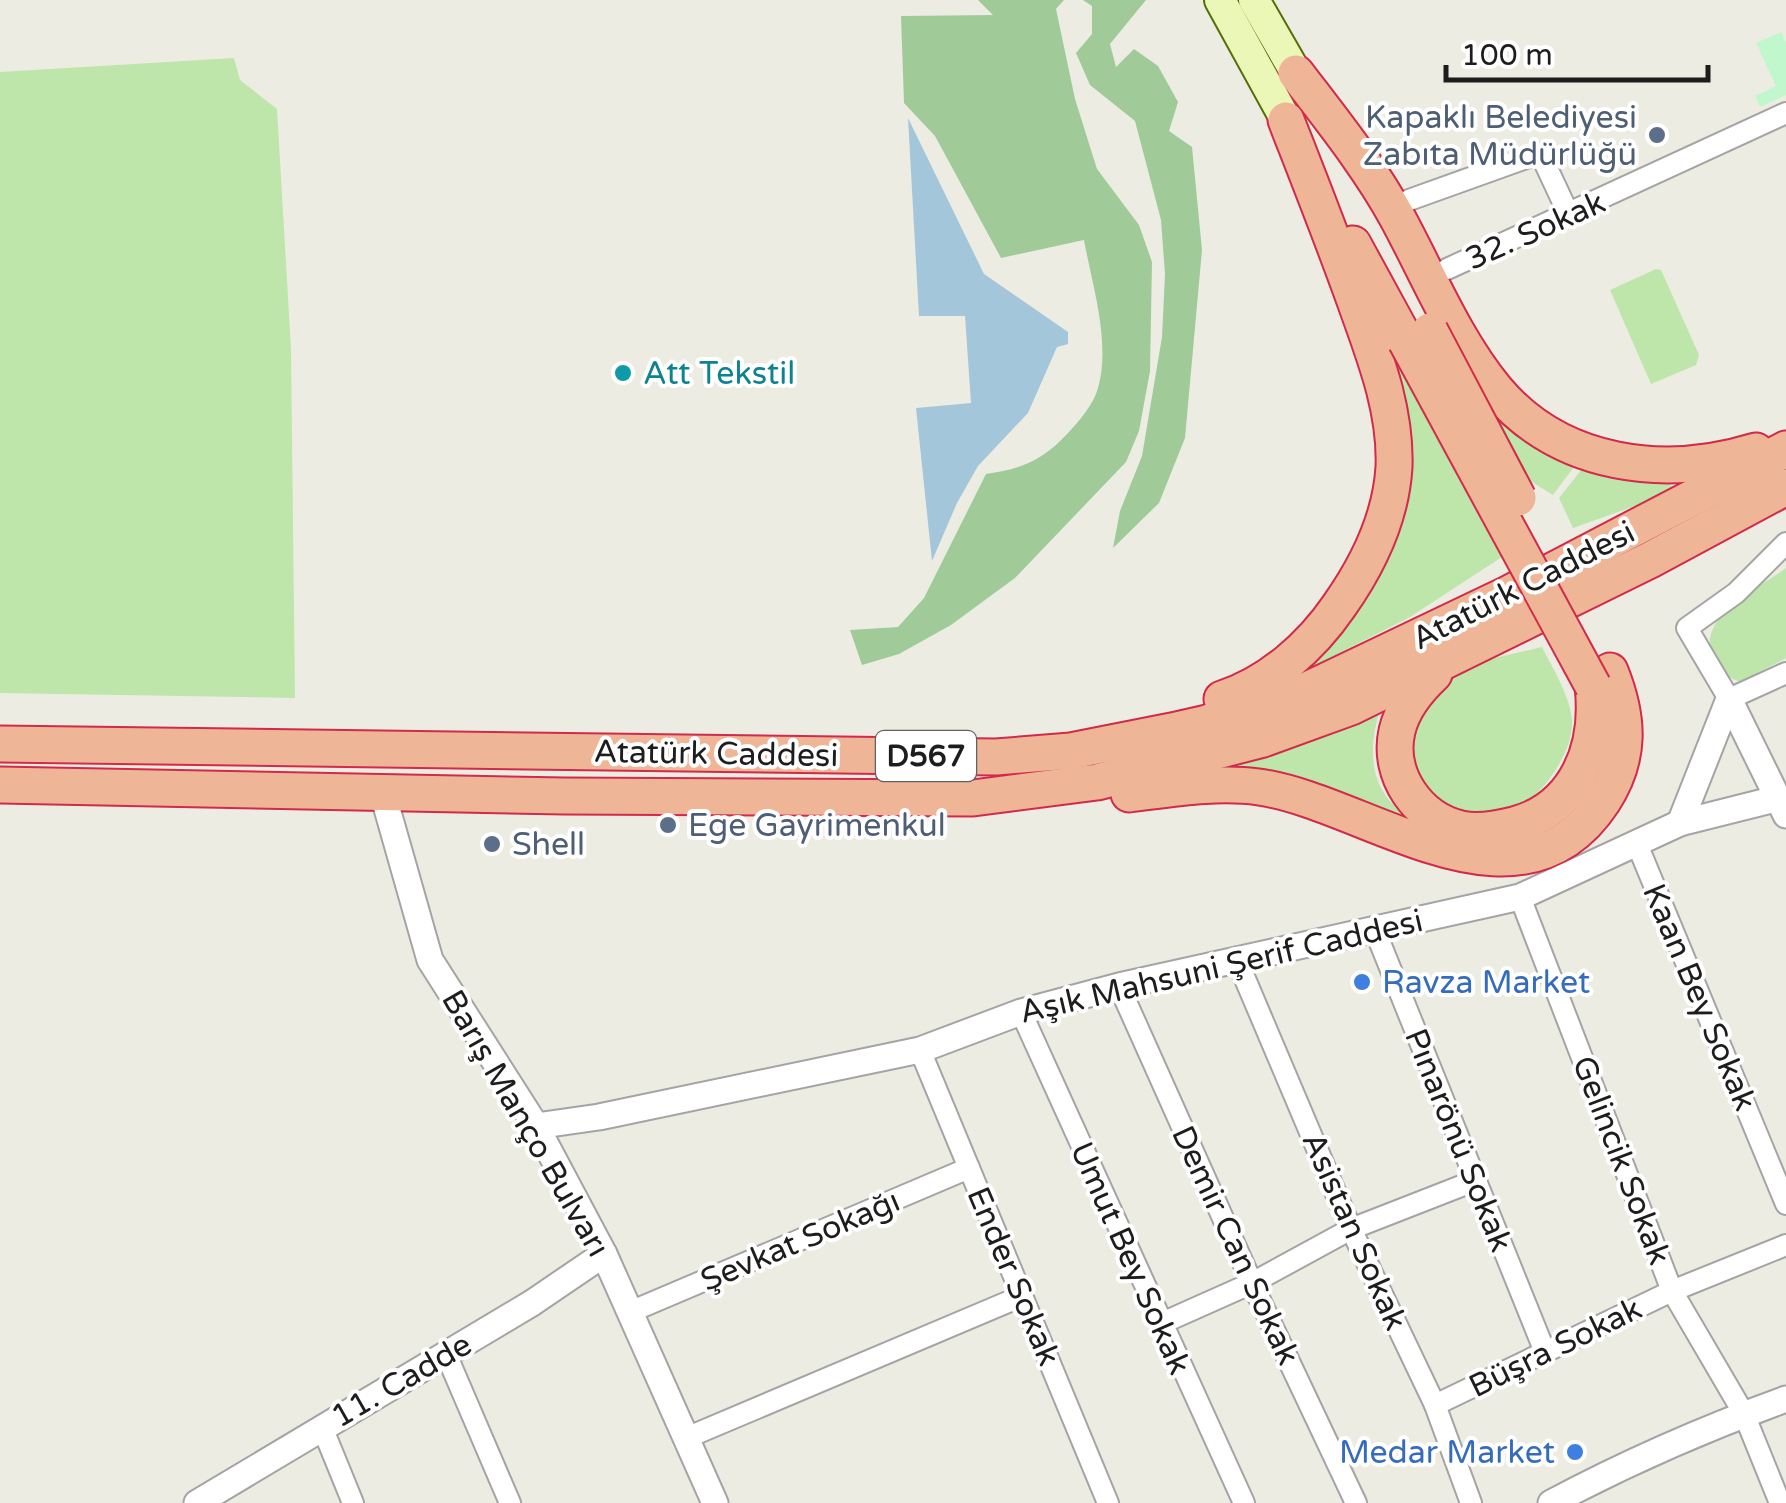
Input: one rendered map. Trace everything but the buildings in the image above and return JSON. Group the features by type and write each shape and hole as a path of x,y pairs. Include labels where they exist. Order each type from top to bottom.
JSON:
{"highway":[{"path":"1296,72 1418,336"},
{"path":"1296,72 1382,193 1486,376 1502,397 1542,428 1586,452 1638,466 1716,461 1786,446"},
{"path":"974,798 1041,801 1182,788 1260,787 1319,803 1438,849 1474,857 1523,856 1552,847 1578,831 1614,782 1622,764 1627,734 1623,702 1602,679 1418,336 1286,120"},
{"path":"996,757 1245,690 1295,656 1319,632 1348,594 1370,554 1386,515 1391,490 1392,424 1369,340 1286,120"},
{"name":"Atatürk Caddesi","path":"0,744 996,757 1071,751 1207,723 1305,691 1508,594 1786,446"},
{"name":"Atatürk Caddesi","path":"1447,661 1786,487"},
{"path":"1447,661 1425,682 1405,710 1396,732 1396,759 1401,780 1414,800 1438,820 1463,829 1490,830 1533,819 1557,804 1590,752 1602,679"},
{"name":"D567","path":"0,785 564,796 974,798 1097,782 1263,740 1351,708 1447,661"}],"main road":[{"path":"1220,0 1286,120"},
{"path":"1254,0 1296,72"}],"street":[{"name":"32. Sokak","path":"1447,269 1786,113"},
{"path":"1409,200 1540,152 1569,215"},
{"path":"1782,807 1729,699 1687,628 1736,593 1786,543"},
{"path":"1680,823 1729,699 1786,673"},
{"name":"Barış Manço Bulvarı","path":"382,791 430,960 536,1126 604,1254 715,1503"},
{"name":"Aşık Mahsuni Şerif Caddesi","path":"536,1126 599,1118 920,1050 1021,1012 1119,986 1520,897 1680,823 1782,807"},
{"name":"Kaan Bey Sokak","path":"1637,844 1786,1204"},
{"name":"Gelincik Sokak","path":"1520,897 1672,1291 1744,1414 1780,1503"},
{"name":"Pınarönü Sokak","path":"1374,928 1545,1352"},
{"name":"Asistan Sokak","path":"1237,960 1351,1229 1434,1405 1471,1503"},
{"name":"Demir Can Sokak","path":"1119,986 1356,1503"},
{"name":"Umut Bey Sokak","path":"1021,1012 1244,1503"},
{"name":"Ender Sokak","path":"920,1050 1108,1503"},
{"name":"Şevkat Sokağı","path":"630,1312 969,1168"},
{"path":"1160,1324 1252,1283 1351,1229 1474,1181"},
{"name":"Büşra Sokak","path":"1434,1405 1672,1291 1786,1245"},
{"name":"11. Cadde","path":"197,1503 532,1303 604,1254"},
{"path":"686,1438 1022,1296"},
{"path":"446,1354 510,1503"},
{"path":"1550,1503 1601,1491 1744,1414 1786,1399"},
{"path":"322,1427 353,1503"}],"green space":[{"path":"978,0 1064,0 1056,9 1075,99 1097,169 1139,225 1152,262 1150,371 1139,431 1126,462 1015,578 951,625 899,654 862,665 850,630 898,627 924,598 986,474 1031,462 1059,442 1090,406 1101,370 1099,314 1084,240 1001,258 935,136 904,103 901,16 993,15"},
{"path":"1083,0 1146,0 1110,44 1116,67 1134,49 1158,66 1178,102 1169,131 1192,147 1202,250 1185,438 1159,503 1113,548 1120,511 1142,456 1162,337 1165,274 1161,220 1135,121 1090,85 1076,53 1092,34 1092,6"},
{"path":"1781,32 1786,42 1786,95 1760,107 1755,96 1776,86 1756,43"},
{"path":"234,58 240,80 277,109 291,349 295,698 0,693 0,72"},
{"path":"1350,264 1430,407 1502,557 1410,617 1300,673 1346,626 1373,588 1391,552 1404,506"},
{"path":"1661,270 1699,355 1696,365 1651,384 1610,290"},
{"path":"1476,391 1521,434 1574,467 1553,495 1522,476"},
{"path":"1582,469 1624,481 1669,482 1674,492 1573,528 1559,498"},
{"path":"1786,568 1786,658 1740,682 1723,673 1714,662 1710,642 1713,628 1732,605"},
{"path":"1542,647 1564,691 1572,719 1565,753 1542,788 1513,809 1497,813 1463,810 1426,796 1404,731 1443,682 1490,659"},
{"path":"1384,698 1374,733 1375,770 1386,796 1407,817 1309,782 1259,771 1207,766"}],"water":[{"path":"908,118 984,274 1068,332 1068,344 1057,347 1028,413 978,466 932,561 916,408 971,403 965,316 919,316"}],"place":[{"name":"Kapaklı Belediyesi Zabıta Müdürlüğü","path":"1657,135"},
{"name":"Att Tekstil","path":"623,373"},
{"name":"Ege Gayrimenkul","path":"668,825"},
{"name":"Shell","path":"492,844"},
{"name":"Ravza Market","path":"1362,982"},
{"name":"Medar Market","path":"1575,1452"}]}
